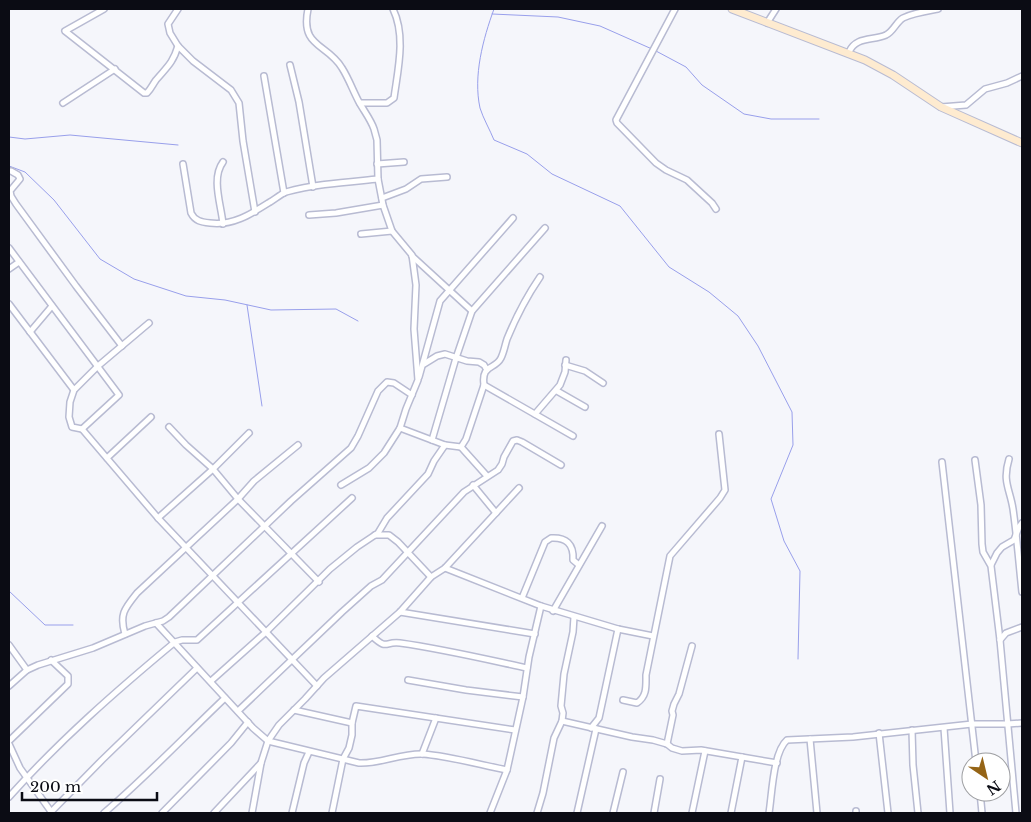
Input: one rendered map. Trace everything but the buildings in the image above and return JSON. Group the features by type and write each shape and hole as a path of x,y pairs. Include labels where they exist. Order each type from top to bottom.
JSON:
{"street":[{"path":"104,9 65,31 144,93 147,93 171,65 178,46"},
{"path":"178,9 168,24 170,33 178,46 193,61 231,90 239,103 243,141 256,212"},
{"path":"308,9 306,27 309,34 320,48 333,57 341,66 372,124 376,136 378,179 383,205 392,231 412,255 472,311"},
{"path":"360,103 387,103 394,98 400,30 393,9"},
{"path":"675,9 616,122 656,163 687,180 716,209"},
{"path":"732,9 850,52 879,67 941,107 1022,143"},
{"path":"767,23 776,9"},
{"path":"850,52 854,44 865,39 888,34 904,18 938,9"},
{"path":"290,65 299,102 313,187"},
{"path":"64,103 115,69"},
{"path":"264,76 284,193"},
{"path":"941,107 966,105 982,91 1022,76"},
{"path":"223,162 218,168 217,179 223,224"},
{"path":"378,164 404,162"},
{"path":"183,164 191,213 194,218 199,221 223,224 239,220 256,212 284,193 313,187 378,179"},
{"path":"11,171 18,175 20,179 10,191 16,204 122,346"},
{"path":"382,198 406,189 421,179 447,177"},
{"path":"310,216 383,205"},
{"path":"341,484 378,460 400,428 423,364 438,306 449,290 513,218"},
{"path":"432,440 472,311 545,228"},
{"path":"361,234 392,231"},
{"path":"9,248 118,395 82,429"},
{"path":"412,255 416,285 414,329 418,380"},
{"path":"9,269 19,262"},
{"path":"461,447 466,439 484,386 483,377 487,370 500,360 506,340 524,300 540,277"},
{"path":"9,304 74,390"},
{"path":"30,332 52,306"},
{"path":"149,323 98,366 74,390 70,402 69,417 72,427 82,429 158,518 292,661 310,676 317,686"},
{"path":"423,364 441,355 479,362 487,370"},
{"path":"534,414 557,391 563,379 566,363 585,371 603,383"},
{"path":"9,686 27,670 51,660 93,648 169,617 212,575 351,448 378,391 387,382 394,383 412,395"},
{"path":"484,386 573,436"},
{"path":"557,391 585,408"},
{"path":"107,458 151,417"},
{"path":"169,427 186,446 213,469 238,499 319,582"},
{"path":"400,428 445,445 461,447 487,476"},
{"path":"158,518 213,469 249,432"},
{"path":"624,700 637,703 646,692 646,675 670,556 725,490 719,434"},
{"path":"238,711 342,612 371,586 382,580 464,492 498,470 513,441 517,440 561,465"},
{"path":"125,634 122,618 128,605 137,593 238,499 254,481 298,445"},
{"path":"211,681 266,632 337,564 375,535 387,518 428,474 445,445"},
{"path":"975,460 981,505 983,552 991,566 1000,640 1016,813"},
{"path":"1008,460 1006,474 1007,492 1011,500 1022,592"},
{"path":"942,462 975,752"},
{"path":"473,485 496,513"},
{"path":"252,813 268,742 278,725 317,686 400,612 432,577 445,568 519,488"},
{"path":"9,798 27,777 88,716 175,642 197,640 352,498"},
{"path":"991,566 1002,547 1013,541 1022,523"},
{"path":"553,611 602,526"},
{"path":"375,535 389,535 432,577"},
{"path":"522,598 545,542 550,538 558,537 569,542 573,548 573,560 579,565"},
{"path":"445,568 553,611 618,629 653,636"},
{"path":"490,813 507,770 541,606"},
{"path":"539,615 547,608"},
{"path":"400,612 535,634"},
{"path":"537,813 554,738 562,721 564,674 574,632 574,617"},
{"path":"156,623 268,742 359,763 370,764 392,758 422,754 507,770"},
{"path":"1000,640 1006,633 1022,627"},
{"path":"577,813 594,728 599,718 618,629"},
{"path":"372,636 380,644 397,643 430,648 527,668"},
{"path":"9,645 27,670"},
{"path":"667,744 672,711 679,694 692,646"},
{"path":"51,660 68,676 68,684 9,743 20,768 51,813 102,760 197,668"},
{"path":"408,680 523,697"},
{"path":"104,813 141,781 225,698"},
{"path":"332,813 342,759 350,748 352,723 356,706 515,730"},
{"path":"294,710 352,723"},
{"path":"422,754 436,718"},
{"path":"562,721 667,744 672,748 682,751 705,751 777,763"},
{"path":"162,813 231,743 248,722"},
{"path":"769,813 777,763 783,743 787,740 852,736 972,724 1022,722"},
{"path":"944,728 950,813"},
{"path":"912,730 913,765 918,813"},
{"path":"879,733 888,813"},
{"path":"810,739 817,813"},
{"path":"692,813 705,751"},
{"path":"292,813 304,764 309,752"},
{"path":"731,813 742,758"},
{"path":"214,813 262,763"},
{"path":"613,813 623,772"},
{"path":"654,813 660,779"}],"waterway":[{"path":"494,9 486,33 478,71 480,108 494,140 527,154 552,174 620,206 669,267 709,292 738,316 758,346 792,412 793,445 771,499 784,541 800,571 798,659"},
{"path":"492,14 558,17 600,26 652,49"},
{"path":"656,51 686,67 702,85 744,114 771,119 819,119"},
{"path":"9,137 25,139 70,135 178,145"},
{"path":"9,166 25,172 54,200 100,259 134,279 186,296 225,300 271,310 336,309 358,321"},
{"path":"247,305 262,406"},
{"path":"9,591 45,625 73,625"}]}
